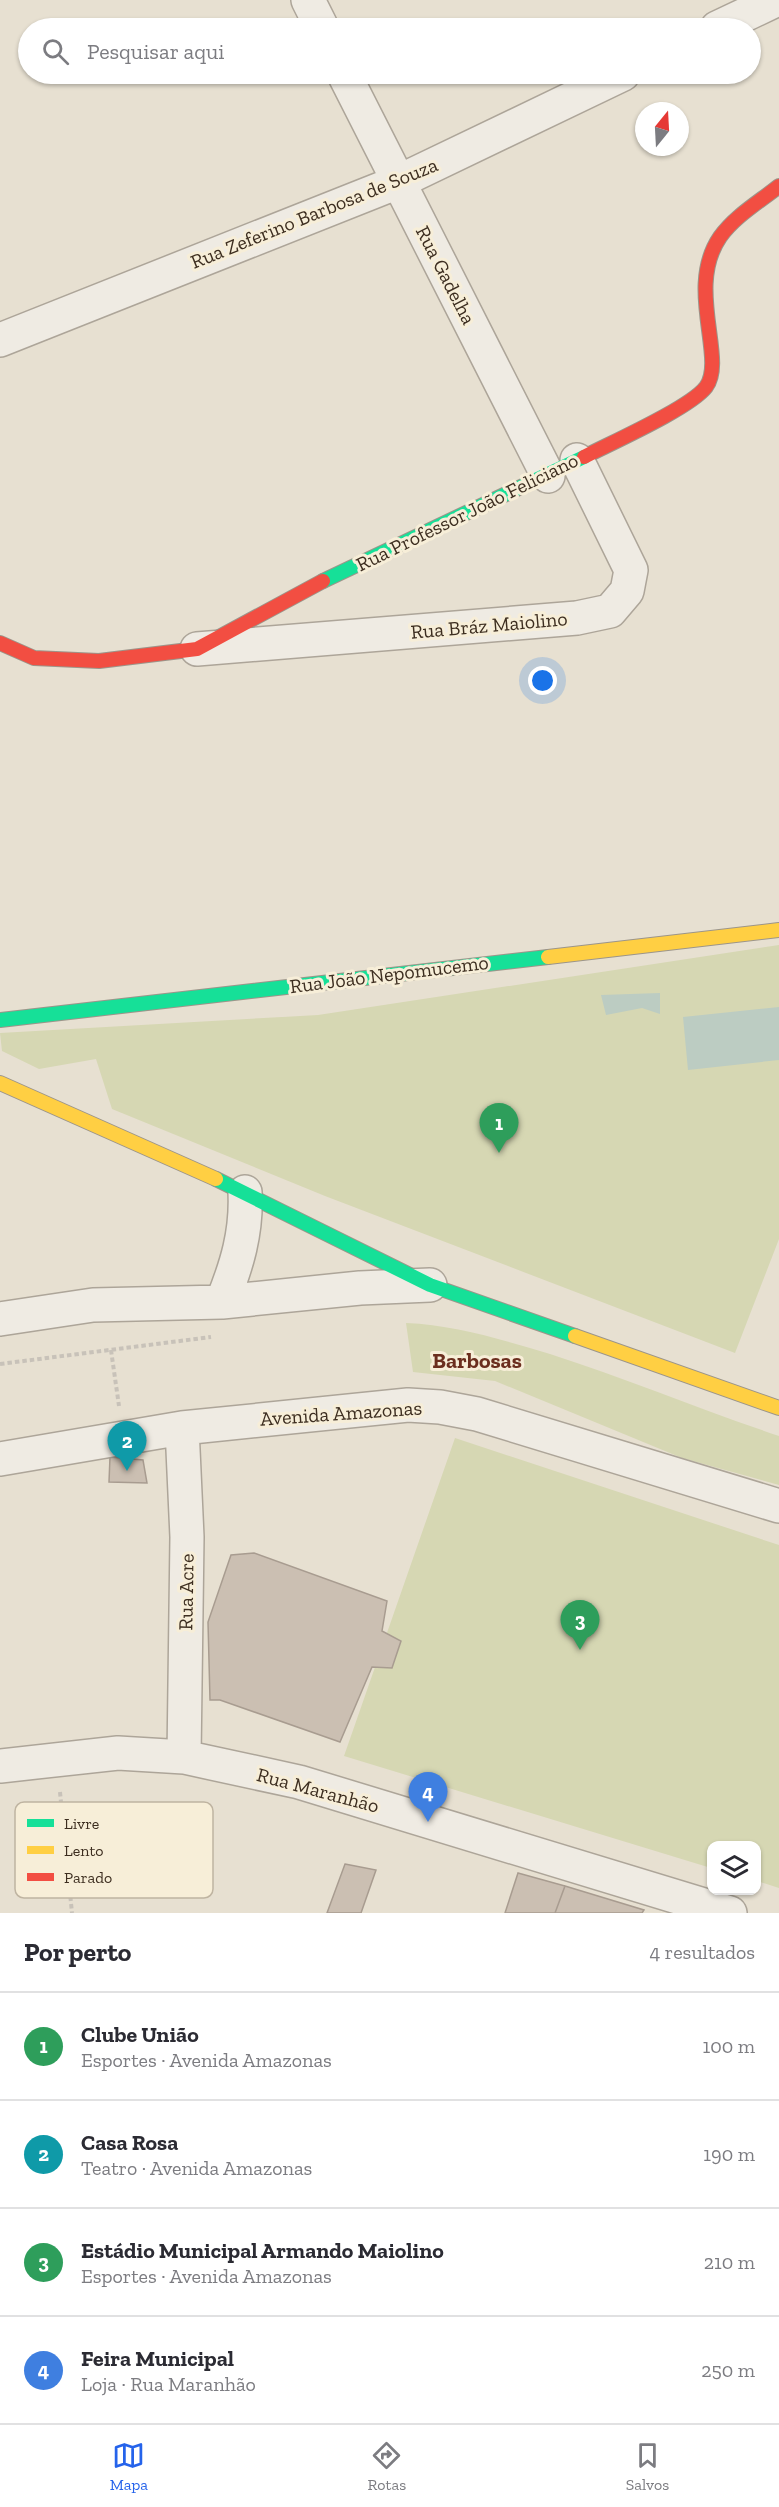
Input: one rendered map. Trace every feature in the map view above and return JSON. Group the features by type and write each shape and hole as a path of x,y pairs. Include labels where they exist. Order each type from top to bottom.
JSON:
{"street":[{"path":"308,0 317,18"},
{"path":"738,18 776,0"},
{"name":"Rua Gadelha","path":"349,84 548,476"},
{"name":"Rua Zeferino Barbosa de Souza","path":"0,340 398,182 602,84"},
{"name":"Rua Professor João Feliciano","path":"0,643 34,658 99,661 197,649 294,594 548,476 689,402 704,391 711,381 713,372 704,286 707,260 720,236 779,186"},
{"name":"Rua Bráz Maiolino","path":"197,649 577,618 610,611 627,591 631,570 577,460"},
{"name":"Rua João Nepomucemo","path":"0,1020 779,930"},
{"path":"0,1083 244,1192 430,1285 779,1408"},
{"path":"222,1302 240,1251 245,1222 244,1192"},
{"path":"0,1319 93,1305 222,1302 360,1288 430,1285"},
{"name":"Avenida Amazonas","path":"0,1459 182,1428 408,1405 440,1407 477,1414 779,1506"},
{"name":"Rua Acre","path":"182,1428 187,1537 184,1757"},
{"name":"Rua Maranhão","path":"0,1766 118,1753 184,1757 299,1782 730,1913"}],"path":[{"path":"0,1364 213,1336"},
{"path":"111,1350 121,1414"},
{"path":"60,1760 61,1802"},
{"path":"70,1898 72,1913"}],"green space":[{"path":"779,945 779,1239 735,1353 325,1196 112,1109 96,1059 39,1069 2,1051 0,1033 318,1015"},
{"path":"406,1323 461,1330 550,1354 779,1436 779,1485 682,1458 495,1381 413,1372"},
{"path":"455,1438 779,1545 779,1888 761,1882 761,1841 707,1841 707,1867 344,1756"}],"shaded area":[{"path":"660,993 660,1014 642,1008 606,1015 601,995"},
{"path":"779,1007 779,1060 688,1070 683,1017"}],"building":[{"path":"110,1457 143,1460 147,1483 109,1482"},
{"path":"254,1553 387,1601 382,1631 401,1641 392,1668 372,1667 340,1742 220,1700 210,1700 208,1622 231,1555"},
{"path":"345,1864 376,1870 361,1913 327,1913"},
{"path":"518,1873 565,1886 555,1913 505,1913"},
{"path":"565,1886 644,1910 642,1913 555,1913"}],"traffic: fast":[{"path":"323,581 584,457"},
{"path":"0,1020 548,957"},
{"path":"216,1179 430,1285 575,1336"}],"traffic: slow":[{"path":"548,957 779,930"},
{"path":"0,1083 216,1179"},
{"path":"575,1336 779,1408"}],"traffic: jam":[{"path":"584,457 667,415 706,387 711,375 712,359 706,299 706,278 710,257 720,237 733,222 779,186"},
{"path":"0,643 34,658 99,661 197,649 323,581"}],"place":[{"name":"Clube União","path":"499,1153"},
{"name":"Casa Rosa","path":"127,1471"},
{"name":"Estádio Municipal Armando Maiolino","path":"580,1650"},
{"name":"Feira Municipal","path":"428,1822"}],"district":[{"name":"Barbosas","path":"477,1360"}]}
